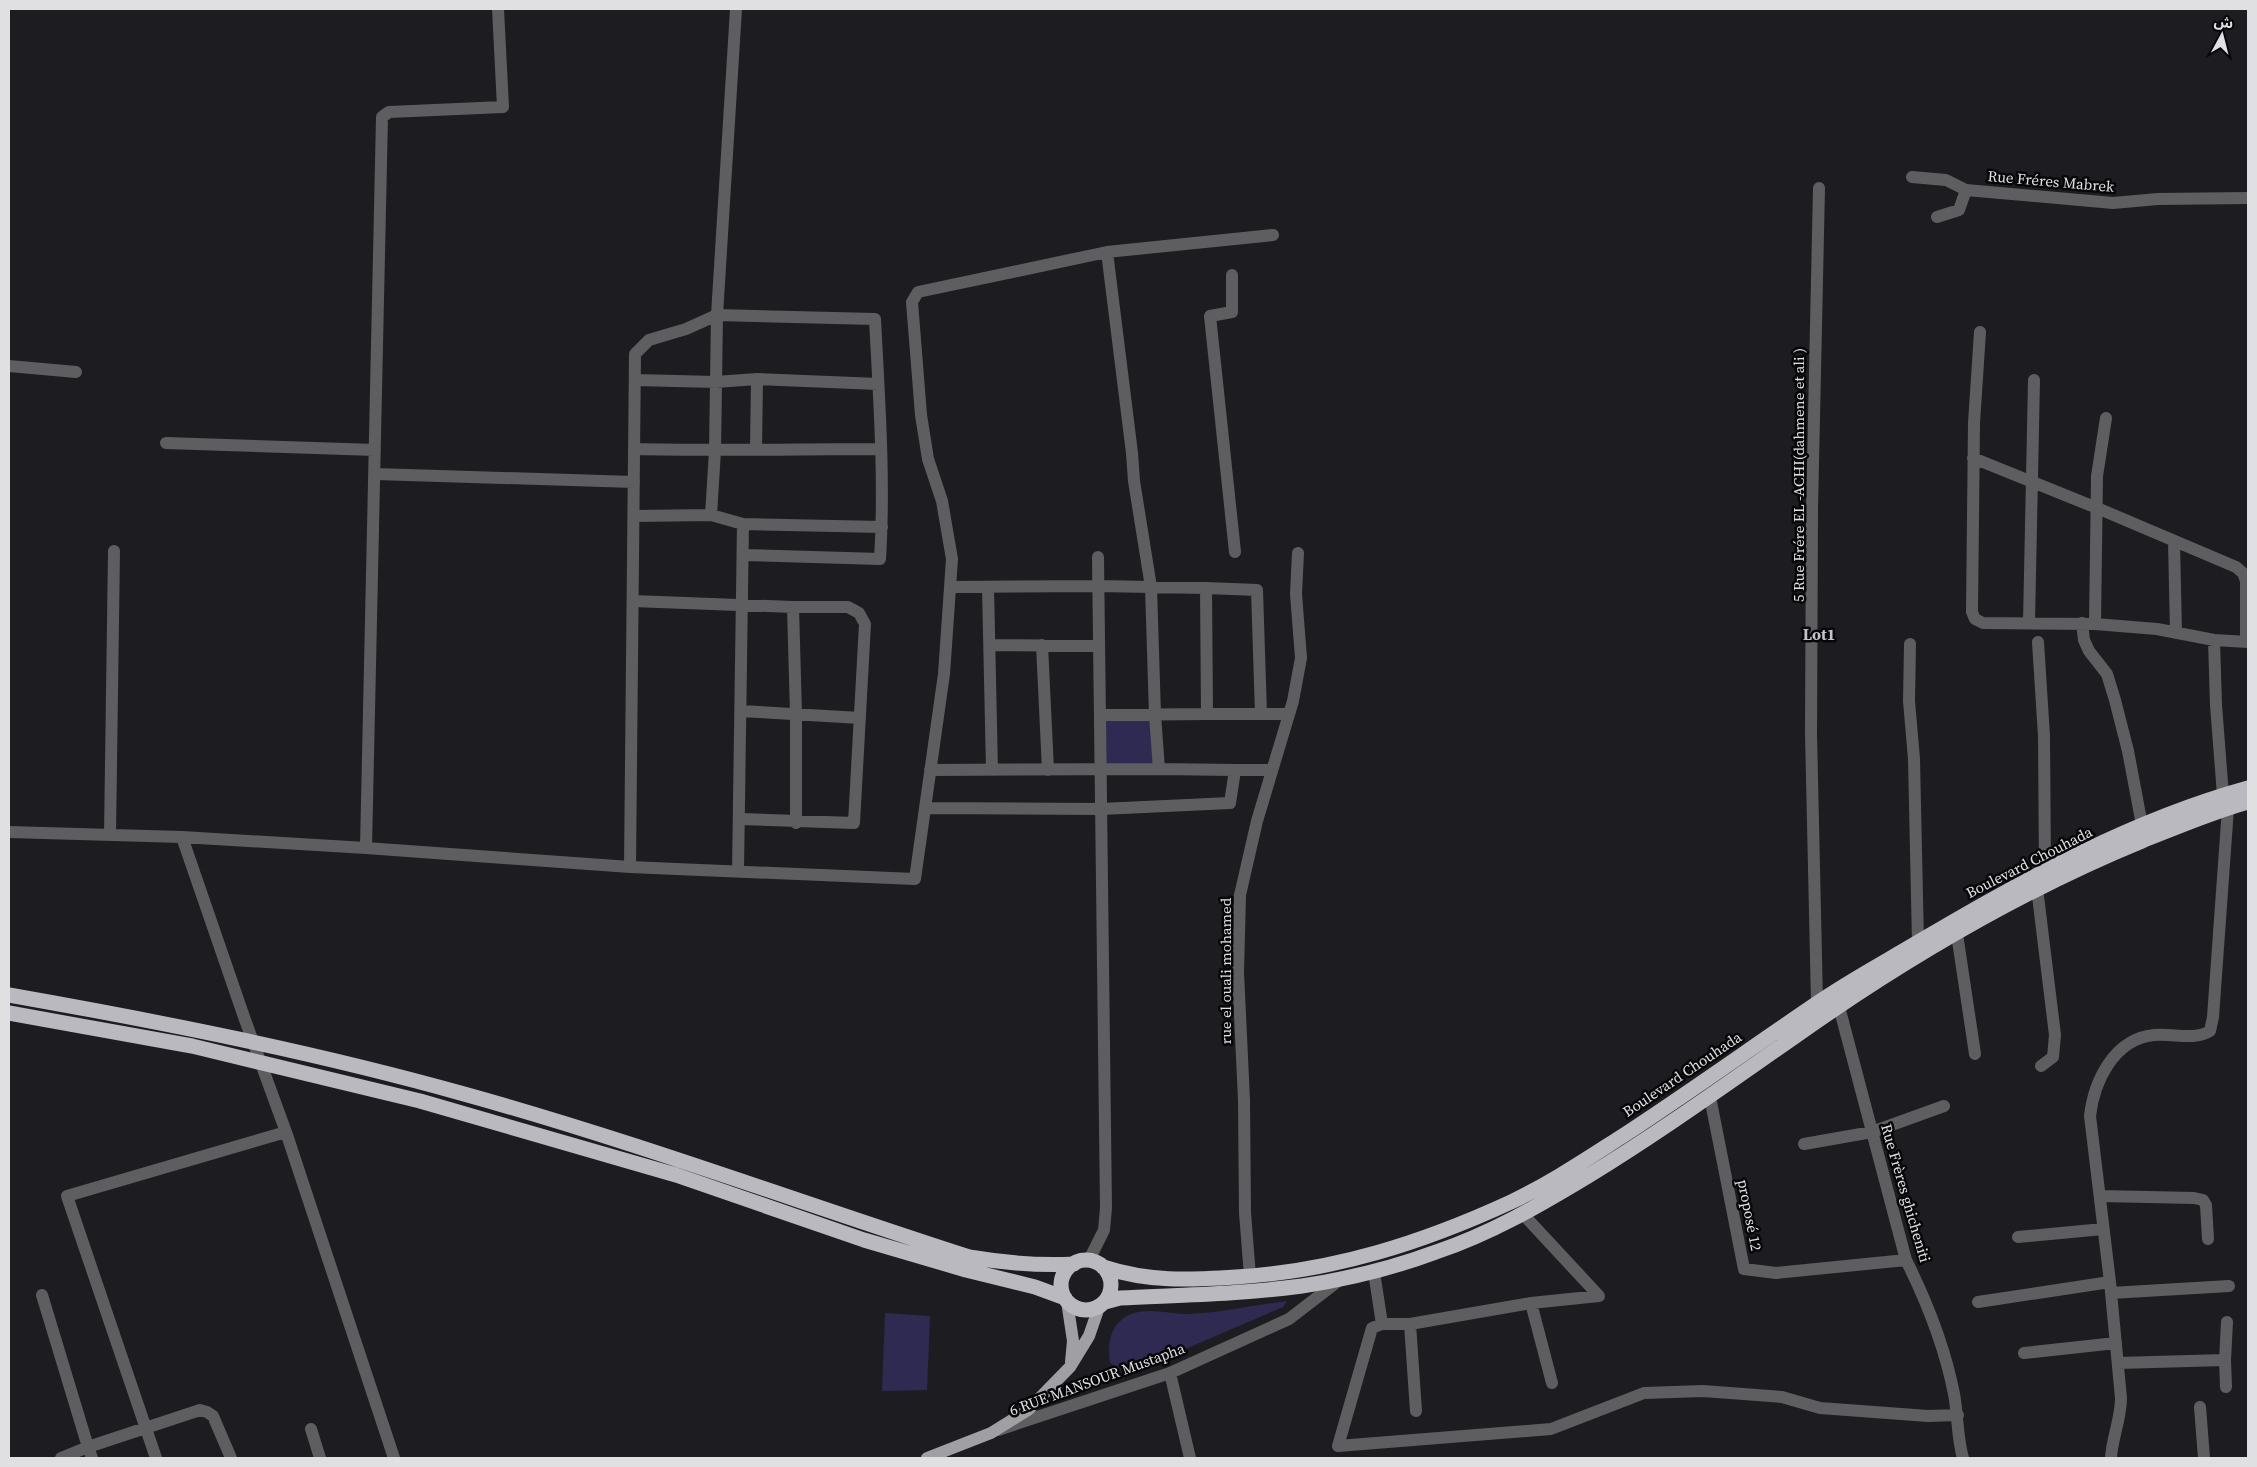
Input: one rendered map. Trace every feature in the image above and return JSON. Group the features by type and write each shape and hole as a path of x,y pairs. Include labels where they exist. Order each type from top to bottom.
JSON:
{"highway":[{"name":"Boulevard Chouhada","path":"1103,1267 1145,1278 1174,1280 1250,1276 1298,1270 1371,1256 1434,1234 1513,1201 1572,1168 1646,1120 1817,1003 1837,999 1918,942 1977,907 2045,870 2142,825 2225,802 2248,788"},
{"path":"9,1013 192,1046 420,1101 676,1175 864,1240 966,1270 1035,1287 1066,1299 1076,1308 1084,1310 1120,1298 1301,1286 1374,1272 1438,1252 1522,1213 1627,1152 1710,1097 1837,999 2037,888 2192,820 2225,802 2248,802"},
{"path":"9,995 252,1042 465,1094 578,1128 969,1257 1010,1264 1042,1266 1074,1264 1089,1260 1103,1267 1108,1273 1112,1288 1102,1304"},
{"path":"1066,1299 1062,1283 1068,1268 1074,1264"}],"main road":[{"path":"1066,1299 1073,1341 1070,1367"},
{"path":"927,1458 991,1432 1028,1410 1070,1367 1089,1336 1102,1304"}],"street":[{"path":"366,848 376,474 382,117 389,112 503,107 498,9"},
{"path":"711,515 715,451 717,315 736,9"},
{"name":"Rue Fréres Mabrek","path":"1912,178 1946,180 1966,190 2113,204 2158,199 2248,198"},
{"name":"5 Rue Frére EL -ACHI(dahmene et ali )","path":"1817,1003 1811,733 1813,491 1819,188"},
{"path":"1937,217 1959,210 1966,190"},
{"path":"9,832 182,837 630,867 915,879 947,643 952,559 942,501 928,459 922,415 912,302 918,292 1107,252 1273,235"},
{"path":"1107,252 1134,481 1151,587 1155,715 1159,769"},
{"path":"1232,275 1232,312 1210,316 1235,552"},
{"path":"630,867 635,354 649,340 686,330 717,315 875,319 882,527 880,559 743,555"},
{"path":"1973,458 2236,567 2244,573 2246,581 2247,642 2214,640 2157,629 2088,623 1982,622 1975,619 1972,612 1973,458 1980,332"},
{"path":"9,366 76,372"},
{"path":"635,380 716,382 757,379 878,384"},
{"path":"756,449 757,379"},
{"path":"2030,622 2034,380"},
{"path":"2106,418 2097,476 2097,508 2088,623 2084,640 2089,651 2107,674 2128,751 2142,825"},
{"path":"166,443 375,450"},
{"path":"634,449 715,451 756,449 880,449"},
{"path":"376,474 634,482"},
{"path":"634,516 711,515 743,524 882,527"},
{"path":"738,871 743,524"},
{"path":"2174,541 2176,633"},
{"path":"110,835 114,551"},
{"name":"rue el ouali mohamed","path":"1250,1276 1245,1213 1244,1100 1238,972 1240,895 1257,822 1289,714 1301,658 1296,594 1298,553"},
{"path":"1089,1260 1104,1230 1106,1208 1098,557"},
{"path":"950,588 1098,586 1257,590 1261,714"},
{"path":"988,587 992,770"},
{"path":"1206,588 1207,714"},
{"path":"633,601 793,607 848,606 859,613 865,624 854,824 796,823 739,819"},
{"path":"793,607 796,714 796,823"},
{"path":"2111,1458 2121,1414 2111,1287 2090,1116 2092,1096 2098,1080 2114,1056 2137,1038 2154,1035 2202,1036 2210,1031 2213,1017 2225,802 2216,705 2214,640"},
{"path":"2038,642 2044,736 2045,870"},
{"path":"1910,644 1909,701 1914,759 1918,942"},
{"path":"990,645 1099,646"},
{"path":"1042,645 1048,770"},
{"path":"741,711 860,718"},
{"path":"1100,715 1289,714"},
{"path":"930,770 1272,770"},
{"path":"925,808 1101,809 1230,803 1235,770"},
{"path":"182,837 252,1042 262,1063 286,1132 394,1458"},
{"path":"2037,888 2054,1035 2052,1057 2041,1066"},
{"path":"1957,934 1975,1054"},
{"name":"Rue Frères ghicheniti","path":"1837,999 1906,1260 1919,1286 1945,1356 1958,1416 1963,1458"},
{"name":"proposé 12","path":"1710,1097 1744,1269 1776,1273 1906,1260"},
{"path":"1804,1144 1872,1132 1944,1106"},
{"path":"156,1458 67,1196 286,1132"},
{"path":"2100,1196 2194,1198 2202,1200 2206,1206 2208,1239"},
{"path":"1522,1213 1599,1296 1531,1303 1410,1324 1382,1324 1372,1328 1338,1446 1551,1429 1644,1394 1703,1391 1782,1397 1820,1408 1928,1416 1958,1416"},
{"path":"2018,1237 2103,1229"},
{"path":"1374,1272 1382,1324"},
{"name":"6 RUE MANSOUR Mustapha","path":"991,1432 1170,1373 1288,1319 1342,1278"},
{"path":"1978,1302 2111,1287 2229,1286"},
{"path":"42,1295 90,1453"},
{"path":"1531,1303 1552,1383"},
{"path":"2226,1322 2226,1387"},
{"path":"1410,1324 1416,1411"},
{"path":"2024,1353 2116,1343"},
{"path":"2118,1363 2225,1360"},
{"path":"1170,1373 1190,1458"},
{"path":"2200,1407 2204,1458"},
{"path":"60,1458 90,1453 145,1427 200,1410 212,1416 231,1458"},
{"path":"311,1429 320,1458"}],"shaded area":[{"path":"1104,718 1152,718 1155,766 1104,766"},
{"path":"1287,1301 1283,1307 1148,1365 1122,1370 1110,1363 1109,1349 1114,1328 1131,1314 1145,1311 1188,1314 1225,1311"},
{"path":"885,1313 930,1316 927,1390 882,1391"}],"district":[{"name":"Lot1","path":"1819,634"}]}
